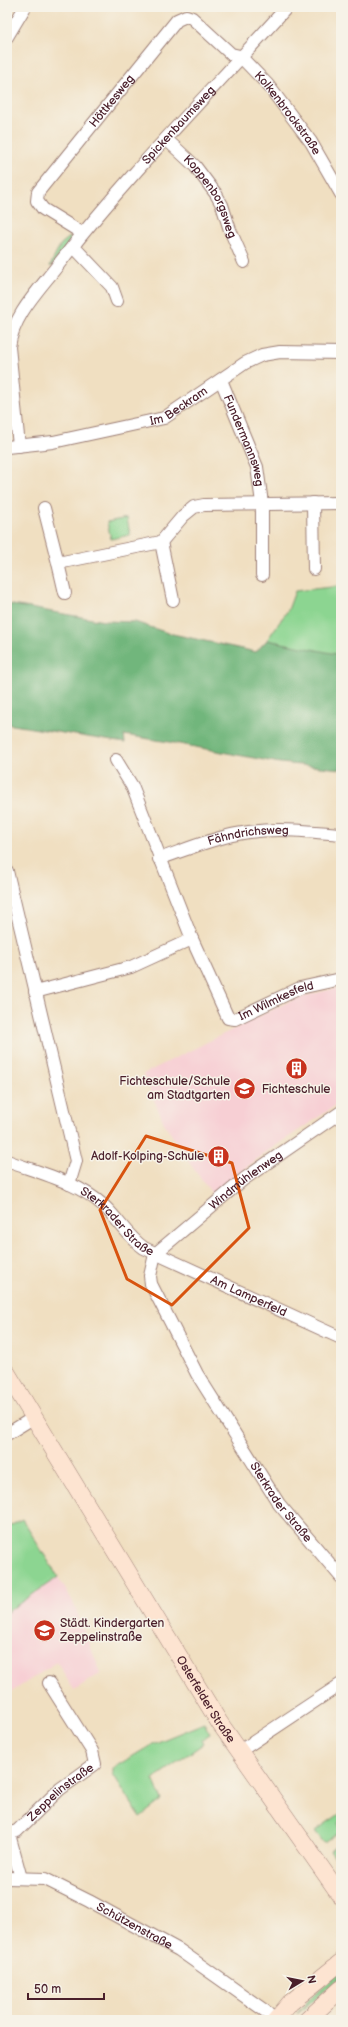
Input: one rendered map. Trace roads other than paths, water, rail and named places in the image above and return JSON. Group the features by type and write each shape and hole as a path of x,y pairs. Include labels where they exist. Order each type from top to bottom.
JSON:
{"main road":[{"name":"Osterfelder Straße","path":"7,1373 33,1418 220,1722 341,1896"},
{"path":"277,2020 290,2003 341,1962"},
{"path":"306,2020 341,1989"}],"street":[{"path":"7,37 25,7"},
{"name":"Spickenbaumsweg","path":"13,447 9,347 11,335 22,312 82,233 240,56 286,7"},
{"name":"Höttkesweg","path":"82,233 43,209 37,201 38,192 177,20 190,16 231,54 240,56"},
{"name":"Kolkenbrockstraße","path":"240,56 267,84 301,127 332,176 341,194"},
{"name":"Koppenborgsweg","path":"166,139 195,166 216,194 222,205 230,230 244,262"},
{"path":"73,246 112,287 117,301"},
{"name":"Im Beckram","path":"13,447 87,435 164,418 249,361 262,355 280,352 341,353"},
{"name":"Fundermannsweg","path":"221,380 257,468 262,503 262,575"},
{"name":"Fundermannsweg","path":"161,542 183,516 194,507 204,505 262,503 341,503"},
{"path":"313,503 314,569"},
{"path":"44,508 65,593"},
{"path":"58,563 161,542 173,600"},
{"name":"Im Wilmkesfeld","path":"116,760 132,786 159,859 225,1014 232,1020 300,988 341,979"},
{"name":"Fähndrichsweg","path":"159,859 210,840 268,830 341,834"},
{"name":"Sterkrader Straße","path":"7,871 76,1161 69,1184 105,1206 135,1242 155,1254 150,1276 151,1284 197,1374 279,1504 341,1577"},
{"path":"36,992 132,967 192,939"},
{"name":"Windmühlenweg","path":"155,1254 244,1179 341,1112"},
{"path":"7,1161 69,1184"},
{"name":"Am Lamperfeld","path":"155,1254 341,1338"},
{"path":"7,1434 33,1418"},
{"name":"Zeppelinstraße","path":"8,1834 19,1829 60,1789 95,1764 92,1751 49,1683"},
{"path":"240,1751 341,1684"},
{"path":"7,1878 21,1878 8,1834"},
{"name":"Schützenstraße","path":"21,1878 45,1879 176,1948 277,2020"}],"place":[{"name":"Fichteschule","path":"296,1068"},
{"name":"Fichteschule/Schule am Stadtgarten","path":"245,1088"},
{"name":"Adolf-Kolping-Schule","path":"219,1156"},
{"name":"Städt. Kindergarten Zeppelinstraße","path":"45,1630"}]}
